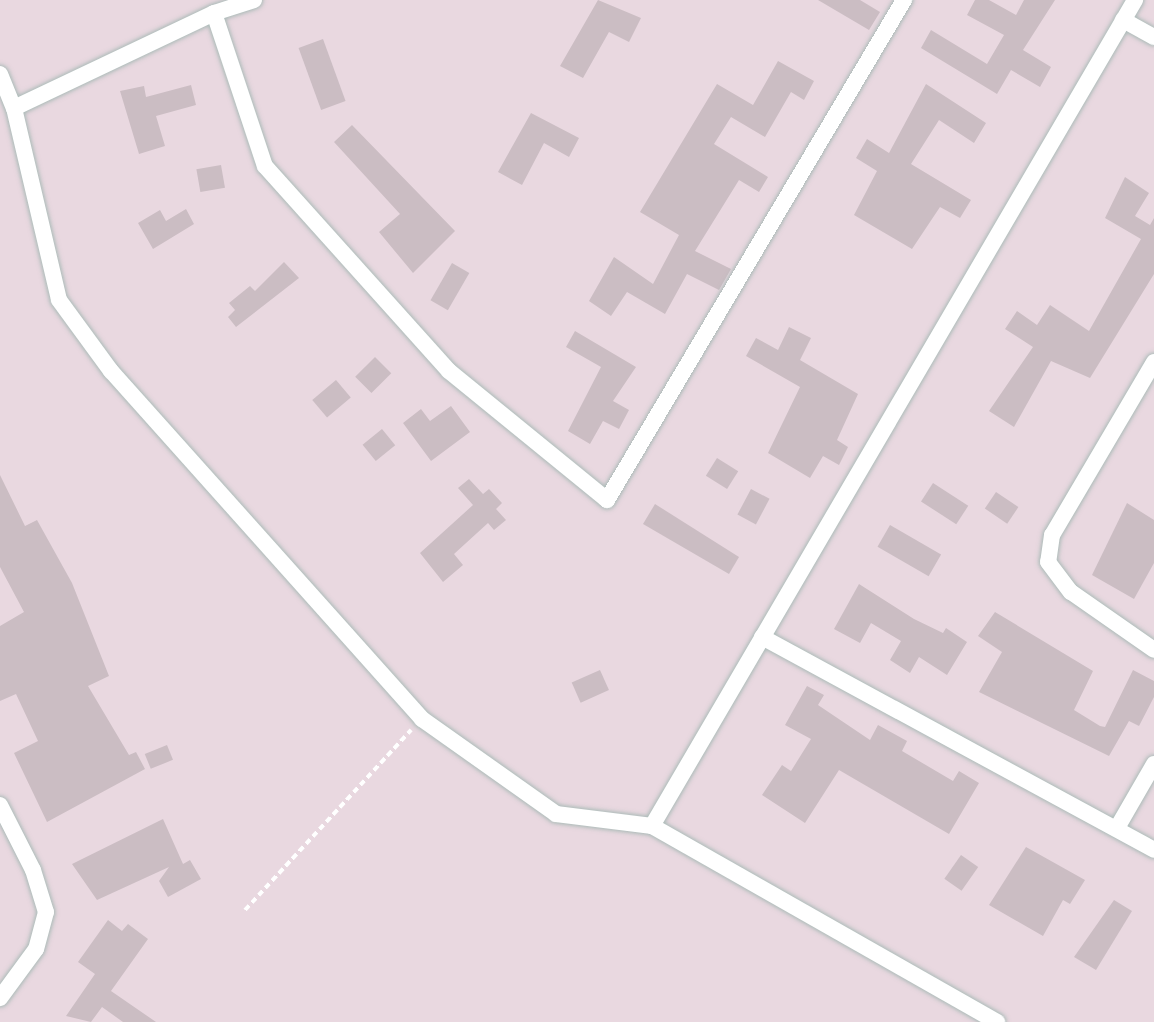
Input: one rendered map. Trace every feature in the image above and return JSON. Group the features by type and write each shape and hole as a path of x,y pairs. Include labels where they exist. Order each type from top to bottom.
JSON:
{"street":[{"path":"14,108 214,13 254,0"},
{"path":"214,13 265,166 449,371 607,500 904,0"},
{"path":"652,826 1135,0"},
{"path":"1123,20 1154,37"},
{"path":"0,74 14,108 59,300 111,371 422,719 556,814 652,826 997,1022"},
{"path":"1154,362 1052,535 1048,562 1071,592 1154,650"},
{"path":"762,637 1154,850"},
{"path":"1117,828 1154,764"},
{"path":"0,805 33,870 46,912 36,949 0,998"}],"path":[{"path":"245,910 422,719"}],"building":[{"path":"598,0 641,18 629,42 609,32 583,78 560,66"},
{"path":"818,0 860,0 880,12 869,30"},
{"path":"975,0 989,0 1016,15 1024,0 1055,0 1023,50 1051,67 1040,87 1011,70 997,94 921,48 931,30 987,64 1004,35 967,15"},
{"path":"323,39 346,101 321,110 299,48"},
{"path":"778,61 814,81 804,100 791,92 765,137 731,117 714,144 768,177 759,192 739,180 695,251 731,269 719,290 687,274 665,314 627,292 611,316 589,301 614,257 653,284 679,235 640,212 717,84 753,105"},
{"path":"926,84 986,123 974,143 939,120 911,164 971,200 960,218 940,207 912,249 854,215 877,171 856,158 867,139 889,153"},
{"path":"191,85 196,105 156,116 165,146 139,154 120,91 144,86 146,97"},
{"path":"531,113 579,138 569,157 544,143 522,185 498,172"},
{"path":"352,125 455,231 413,273 379,232 400,214 334,142"},
{"path":"221,165 225,188 200,192 196,169"},
{"path":"1125,177 1149,193 1135,216 1150,225 1154,218 1154,274 1090,378 1051,361 1014,427 989,411 1033,347 1005,329 1017,311 1037,325 1050,305 1089,331 1141,239 1105,218"},
{"path":"186,209 194,224 153,249 138,223 160,210 166,221"},
{"path":"284,262 299,278 236,327 228,317 235,310 229,303 250,286 255,291"},
{"path":"452,263 469,273 448,310 430,300"},
{"path":"789,327 811,338 800,360 858,394 837,440 848,447 839,465 823,456 810,478 768,453 800,387 746,356 756,338 778,350"},
{"path":"575,331 636,367 613,401 629,410 619,429 603,421 590,444 568,431 601,367 566,347"},
{"path":"375,357 391,373 371,393 355,377"},
{"path":"336,380 351,398 327,418 312,400"},
{"path":"451,406 470,432 431,461 403,423 421,409 430,421"},
{"path":"382,429 395,445 376,461 363,445"},
{"path":"717,458 738,471 727,489 706,476"},
{"path":"0,475 25,526 37,520 72,583 109,676 88,686 129,755 136,752 145,769 47,822 14,753 38,741 16,694 0,701 0,626 24,612 0,567"},
{"path":"469,479 483,494 489,489 502,503 496,509 506,520 494,530 488,523 454,554 463,565 443,582 420,553 473,505 458,488"},
{"path":"933,483 968,506 956,524 921,501"},
{"path":"751,489 770,499 756,524 737,515"},
{"path":"996,492 1018,507 1007,524 985,509"},
{"path":"1127,503 1154,520 1154,563 1134,599 1092,575"},
{"path":"655,504 739,557 729,574 643,524"},
{"path":"890,525 941,554 929,576 878,547"},
{"path":"859,584 914,619 943,633 946,628 967,642 947,675 919,657 910,673 890,660 901,641 871,623 860,643 834,629"},
{"path":"995,612 1093,671 1074,710 1100,726 1105,727 1133,670 1154,681 1154,697 1139,726 1129,721 1109,756 979,692 1002,652 978,636"},
{"path":"600,670 609,690 581,703 572,683"},
{"path":"807,686 824,695 818,705 870,740 878,725 907,741 902,751 953,781 959,771 979,783 949,834 839,770 805,823 762,795 782,765 791,771 811,739 785,725"},
{"path":"167,745 173,760 151,769 145,754"},
{"path":"163,819 183,864 190,860 201,879 168,897 159,881 169,867 97,900 72,864"},
{"path":"1026,847 1085,880 1070,904 1063,900 1043,936 989,905"},
{"path":"961,855 978,867 962,891 944,879"},
{"path":"1114,900 1132,911 1096,970 1074,957"},
{"path":"108,920 122,931 128,924 148,939 111,991 156,1022 123,1022 102,1007 91,1022 66,1016 95,974 78,962"}]}
